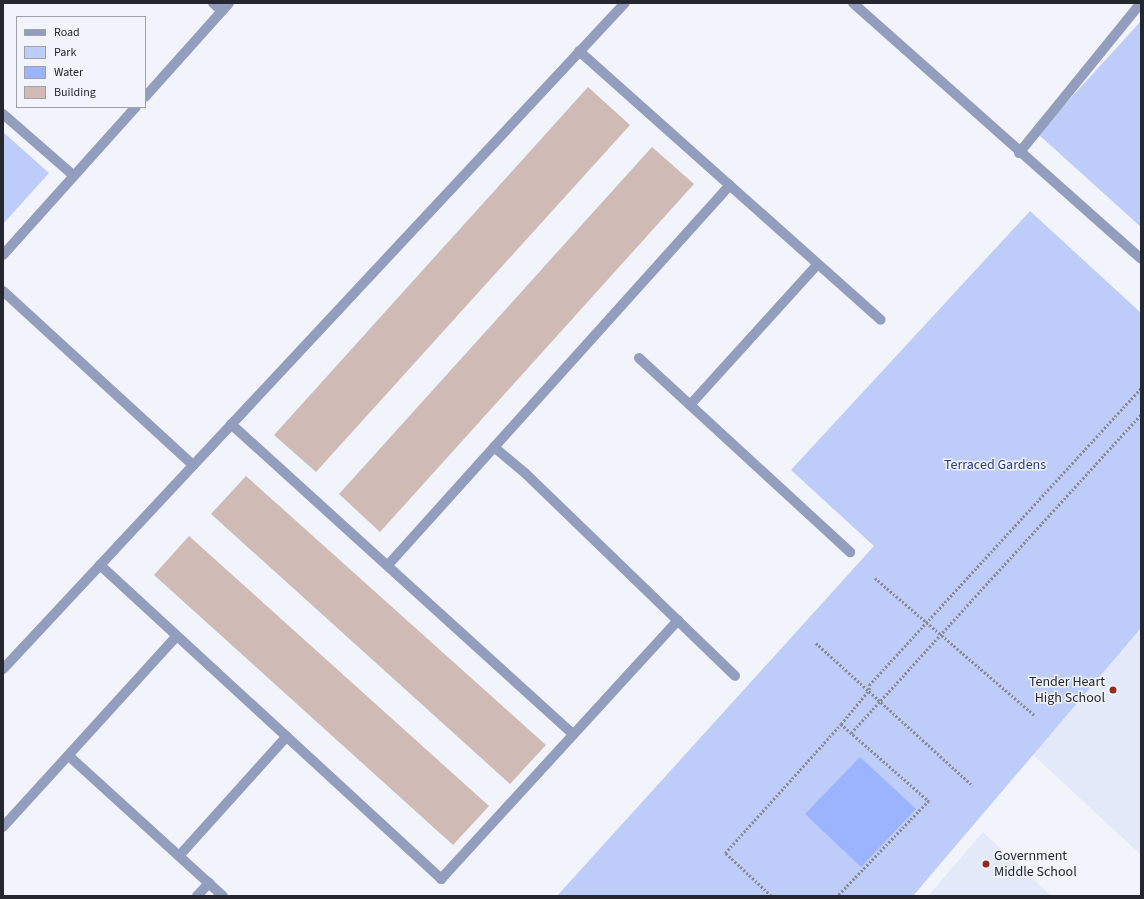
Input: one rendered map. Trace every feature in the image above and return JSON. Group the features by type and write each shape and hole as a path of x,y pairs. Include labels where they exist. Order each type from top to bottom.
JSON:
{"street":[{"path":"213,3 222,11"},
{"path":"146,96 229,3"},
{"path":"3,669 625,3"},
{"path":"853,3 1019,153 1141,259"},
{"path":"1019,153 1141,3"},
{"path":"579,51 881,320"},
{"path":"3,255 135,108"},
{"path":"3,114 74,176"},
{"path":"388,565 730,185"},
{"path":"690,405 818,264"},
{"path":"3,292 193,465"},
{"path":"639,358 850,552"},
{"path":"232,424 573,734"},
{"path":"494,447 678,620 735,676"},
{"path":"100,565 441,879 678,620"},
{"path":"3,827 177,636"},
{"path":"179,856 287,736"},
{"path":"69,756 223,896"},
{"path":"197,896 209,883"}],"path":[{"path":"771,896 725,853 841,724 869,690 869,685 1141,388"},
{"path":"851,733 1141,414"},
{"path":"875,578 1034,715"},
{"path":"816,643 973,786"},
{"path":"838,896 929,801 841,724"}],"shaded area":[{"name":"Tender Heart High School","path":"1141,629 1141,855 1029,751"},
{"name":"Government Middle School","path":"983,832 1051,896 928,896"}],"green space":[{"path":"1141,21 1141,227 1038,134"},
{"path":"3,132 49,173 3,224"},
{"name":"Terraced Gardens","path":"1030,211 1141,313 1141,628 913,896 557,896 874,546 791,470"}],"water":[{"path":"860,757 916,809 861,867 805,814"}],"building":[{"path":"588,87 630,125 316,472 274,435"},
{"path":"652,147 694,184 380,532 339,494"},
{"path":"246,476 546,745 510,784 211,514"},
{"path":"189,536 489,806 453,845 154,575"}],"place":[{"name":"Tender Heart High School","path":"1113,690"},
{"name":"Government Middle School","path":"986,864"}]}
